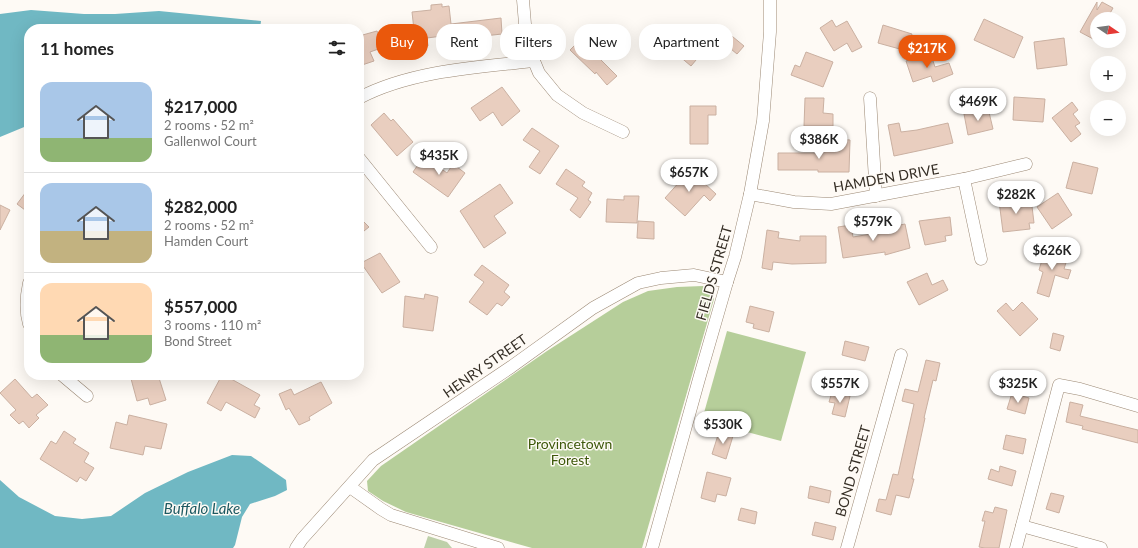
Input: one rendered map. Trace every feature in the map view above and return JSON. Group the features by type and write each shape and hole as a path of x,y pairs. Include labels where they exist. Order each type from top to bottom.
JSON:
{"street":[{"path":"523,0 525,24 534,61 539,74 557,95 583,113 623,132"},
{"name":"FIELDS STREET","path":"652,548 735,257 750,194 763,121 770,32 770,0"},
{"path":"364,95 401,81 445,72 534,61"},
{"path":"870,98 876,196"},
{"path":"364,164 431,247"},
{"name":"HAMDEN DRIVE","path":"750,194 794,202 831,204 964,179 1026,164"},
{"path":"964,179 981,259"},
{"name":"HENRY STREET","path":"296,548 302,539 373,460 504,372 594,308 638,283 661,278 694,275 727,282"},
{"name":"BOND STREET","path":"847,548 901,355"},
{"path":"68,380 87,396"},
{"path":"1016,548 1059,385 1080,389 1138,406"},
{"path":"350,487 391,515 465,543 498,548"},
{"path":"1022,526 1101,548"}],"green space":[{"name":"Provincetown Forest","path":"703,286 710,292 714,299 642,548 532,548 406,512 383,501 368,491 367,481 381,466 547,351 623,302 648,291 677,287"},
{"path":"727,331 806,352 781,441 702,420"},
{"path":"428,536 447,542 452,548 424,548"}],"water":[{"path":"31,10 84,14 115,14 159,11 261,21 261,24 24,24 24,127 0,137 0,14"},
{"name":"Buffalo Lake","path":"232,455 251,456 286,480 287,490 275,496 250,504 242,517 233,548 0,548 0,480 19,497 55,516 82,519 111,516 145,493 188,472"}],"building":[{"path":"1097,2 1097,10 1102,2 1113,8 1111,12 1091,12"},
{"path":"442,4 442,7 449,6 451,24 436,24 436,37 428,38 428,24 413,24 412,12 431,10 431,5"},
{"path":"1090,14 1090,37 1080,32"},
{"path":"501,18 500,34 492,35 492,24 451,24"},
{"path":"984,19 1023,37 1014,58 974,40"},
{"path":"832,20 836,27 847,21 862,47 852,52 847,43 834,51 820,28"},
{"path":"883,25 912,34 907,51 878,43"},
{"path":"376,31 376,50 370,52 374,61 364,64 364,35"},
{"path":"733,37 744,46 737,54 733,51"},
{"path":"1064,38 1067,65 1037,69 1034,42"},
{"path":"574,46 574,54 570,50"},
{"path":"806,52 833,62 823,87 791,75 795,65 800,67"},
{"path":"930,52 935,67 949,63 953,74 933,82 931,76 913,82 906,61"},
{"path":"580,60 601,60 617,76 607,85 596,72 595,74"},
{"path":"684,60 696,60 691,66"},
{"path":"502,87 520,111 502,126 493,112 480,121 471,108"},
{"path":"1014,97 1045,99 1043,122 1013,120"},
{"path":"805,98 824,98 823,113 833,114 833,126 804,126"},
{"path":"1072,102 1078,110 1073,114 1080,123 1075,126 1081,134 1071,142 1052,118"},
{"path":"690,106 716,106 716,115 708,115 708,144 690,144"},
{"path":"988,108 993,129 968,135 964,114"},
{"path":"384,113 391,121 393,119 413,142 397,156 371,125"},
{"path":"899,123 901,132 948,123 953,143 894,156 888,125"},
{"path":"532,128 559,146 540,174 529,167 540,151 523,140"},
{"path":"837,139 850,140 849,172 778,170 778,153 819,153 819,148 837,149"},
{"path":"424,156 447,173 453,164 465,173 448,197 413,172"},
{"path":"1073,162 1098,168 1092,194 1066,188"},
{"path":"566,169 585,182 582,186 592,193 588,200 591,202 580,218 570,210 578,198 556,184"},
{"path":"690,170 716,194 710,201 704,195 685,216 665,198"},
{"path":"500,184 513,203 494,216 506,233 484,248 460,211"},
{"path":"1058,193 1072,215 1052,229 1037,207"},
{"path":"24,195 24,209 17,204"},
{"path":"624,196 639,196 637,223 606,222 607,199 624,200"},
{"path":"1031,198 1034,223 1029,223 1030,229 1003,232 999,201"},
{"path":"0,205 10,210 0,230"},
{"path":"950,217 952,235 945,236 946,241 925,245 919,221"},
{"path":"638,221 654,222 654,239 637,238"},
{"path":"364,222 369,227 364,231"},
{"path":"905,224 910,248 885,255 885,252 843,258 838,227 851,225 853,237 895,230 895,226"},
{"path":"767,230 779,232 778,238 800,241 800,236 826,236 826,263 792,264 773,262 772,270 762,268"},
{"path":"1045,250 1068,256 1064,269 1071,270 1068,279 1055,275 1049,297 1037,293 1043,272 1039,270"},
{"path":"380,253 400,282 382,293 364,267 364,261"},
{"path":"482,265 509,285 504,292 510,297 502,306 497,303 487,315 469,302 484,282 474,275"},
{"path":"927,273 932,285 943,280 948,290 919,305 907,282"},
{"path":"425,294 438,297 433,331 403,327 405,296 424,299"},
{"path":"1022,302 1038,319 1020,336 997,311 1006,303 1013,311"},
{"path":"750,306 774,312 769,332 753,328 754,324 746,322"},
{"path":"1053,333 1064,336 1060,351 1050,348"},
{"path":"845,341 869,347 865,361 842,355"},
{"path":"926,360 940,363 936,381 933,380 924,418 912,479 914,479 909,498 896,495 891,515 876,511 879,499 886,500 893,474 898,475 914,404 902,401 905,389 918,392"},
{"path":"15,379 32,398 37,394 48,405 36,415 39,418 29,428 23,421 19,424 10,415 16,410 0,393"},
{"path":"131,380 160,380 166,400 150,405 148,398 137,401"},
{"path":"219,380 233,380 260,395 254,405 260,408 255,418 226,402 221,411 207,403"},
{"path":"321,382 332,403 309,417 310,420 299,425 289,408 286,410 279,394 291,389 294,395"},
{"path":"832,392 850,396 845,417 832,414 835,403 829,402"},
{"path":"1012,393 1029,398 1025,414 1007,409"},
{"path":"1070,402 1083,405 1080,416 1138,430 1138,443 1082,429 1083,426 1066,422"},
{"path":"129,415 167,424 161,449 145,446 143,455 110,448 116,422 127,425"},
{"path":"64,431 76,439 73,443 89,453 84,462 94,468 86,481 80,477 77,482 40,459 51,441 56,444"},
{"path":"719,432 733,436 726,459 712,454"},
{"path":"1006,435 1026,439 1023,454 1003,449"},
{"path":"1000,466 1016,471 1012,486 988,479 991,469 999,472"},
{"path":"707,472 731,478 726,496 717,494 715,502 701,498"},
{"path":"810,486 831,491 829,503 808,498"},
{"path":"1051,493 1064,496 1059,513 1046,509"},
{"path":"995,507 1007,510 999,548 979,547 985,521 982,521 985,511 993,513"},
{"path":"741,508 757,512 755,524 738,520"},
{"path":"815,522 836,527 833,540 812,535"}]}
